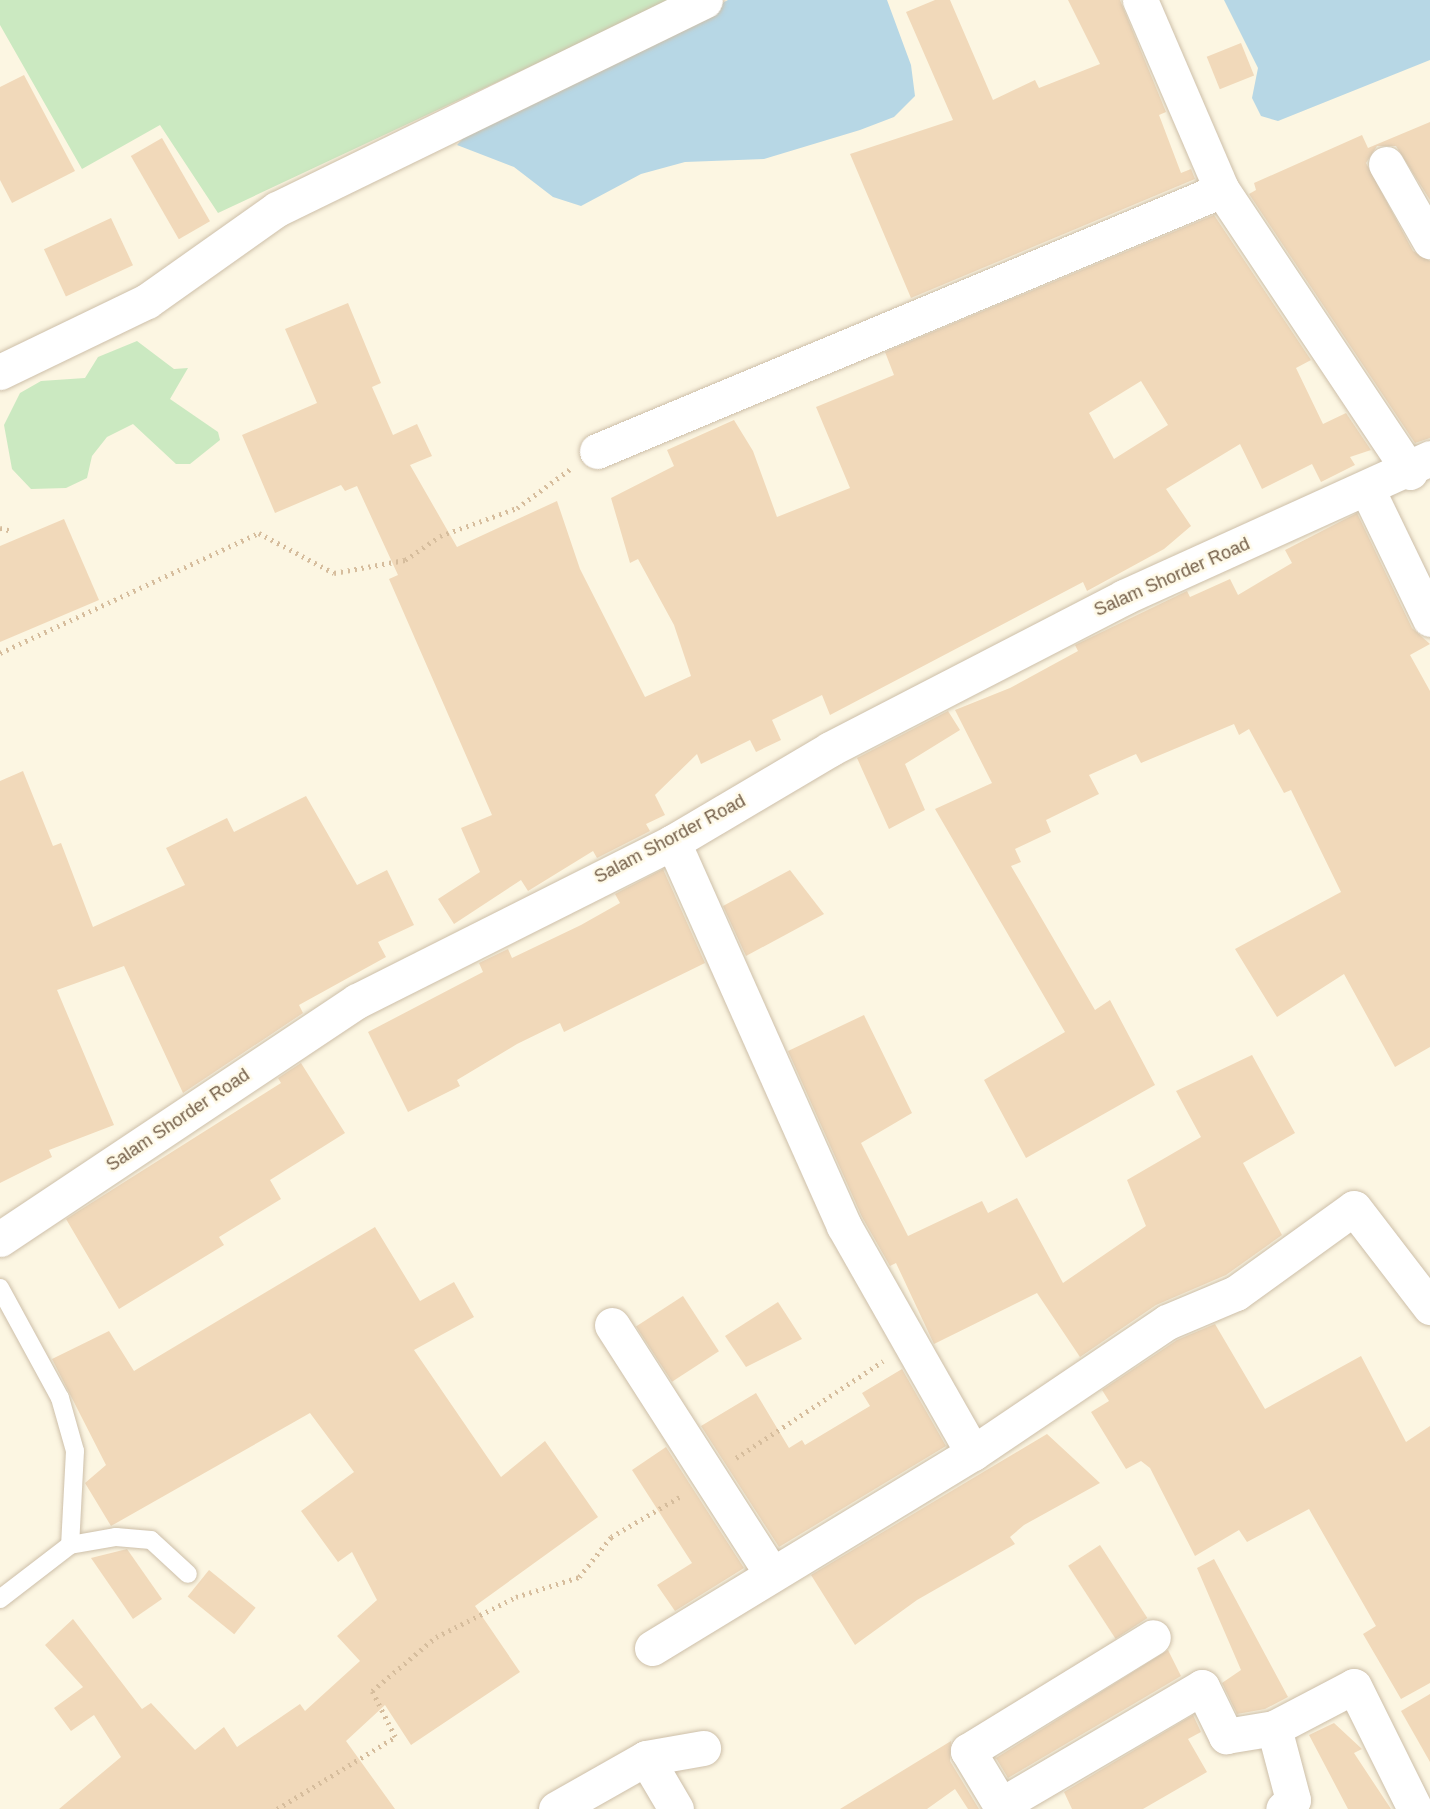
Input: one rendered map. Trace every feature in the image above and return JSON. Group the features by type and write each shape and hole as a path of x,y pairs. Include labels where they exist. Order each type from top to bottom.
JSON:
{"street":[{"path":"0,372 147,301 277,209 705,0"},
{"path":"1140,0 1222,190 1420,465"},
{"path":"1386,164 1430,241"},
{"path":"597,451 1222,190"},
{"name":"Salam Shorder Road","path":"0,1239 357,1001 673,842 830,749 1124,597 1368,491 1420,465"},
{"path":"1368,491 1430,619"},
{"path":"673,842 844,1226 907,1345 973,1453"},
{"path":"652,1648 973,1453 1167,1322 1236,1293 1354,1208 1430,1307"},
{"path":"612,1325 712,1475 772,1574"},
{"path":"1153,1637 968,1751 1002,1807 1202,1687 1226,1736 1274,1728 1354,1686 1415,1809"},
{"path":"1274,1728 1293,1800 1283,1809"},
{"path":"556,1809 646,1758 703,1748"},
{"path":"646,1758 676,1809"}],"lane":[{"path":"0,1288 60,1398 75,1451 70,1545"},
{"path":"0,1599 70,1545 116,1537 151,1541 188,1574"}],"path":[{"path":"0,653 259,533 334,573 405,560 439,536 517,508 597,451"},
{"path":"0,528 12,531"},
{"path":"277,1809 395,1737 372,1691 436,1637 516,1597 579,1577 611,1537 712,1475 907,1345"}],"green space":[{"path":"0,0 672,0 218,213 160,125 82,169 0,25"},
{"path":"137,341 174,369 188,368 170,399 218,432 220,440 190,464 176,464 133,424 107,437 92,456 87,478 66,488 31,489 12,469 4,425 20,393 41,381 85,378 98,357"}],"water":[{"path":"728,0 887,0 911,65 915,96 894,117 860,130 764,159 685,162 641,174 581,206 553,197 514,167 457,145 466,135"},
{"path":"1224,0 1430,0 1430,60 1278,121 1261,116 1252,98 1258,68"}],"building":[{"path":"935,0 950,0 993,100 1035,80 1039,88 1100,64 1068,0 1120,0 1166,112 1159,115 1181,173 1191,169 1195,179 911,298 850,154 953,120 906,12"},
{"path":"1241,43 1254,75 1220,89 1207,57"},
{"path":"24,75 75,171 12,203 0,180 0,87"},
{"path":"1430,122 1430,200 1396,146 1377,146 1366,163 1413,251 1430,261 1430,438 1415,443 1249,194 1256,190 1254,183 1362,135 1368,148"},
{"path":"162,138 210,221 179,239 131,156"},
{"path":"1214,215 1311,360 1296,368 1323,424 1346,413 1371,450 1350,457 1355,465 1321,482 1312,464 1262,489 1240,444 1166,489 1191,526 1164,549 1087,591 1083,582 830,715 822,695 772,720 781,740 756,752 750,740 701,764 697,754 655,795 665,815 646,824 650,831 597,858 593,851 528,891 521,880 454,924 438,899 480,872 461,828 492,815 389,579 398,575 357,486 345,491 341,485 275,513 242,435 317,403 285,329 348,303 381,383 372,387 393,435 417,424 432,456 410,465 457,547 557,501 580,569 645,697 691,676 674,625 638,559 630,563 611,498 674,466 667,450 734,420 753,451 777,517 850,488 816,407 894,375 885,352","holes":["1141,381 1168,425 1114,459 1089,413"]},
{"path":"111,218 133,265 66,296 44,249"},
{"path":"1357,513 1412,628 1430,644 1410,655 1430,691 1430,1047 1395,1067 1344,974 1277,1017 1235,949 1341,892 1291,790 1284,793 1249,729 1239,735 1234,724 1141,763 1136,754 1089,775 1099,794 1046,820 1051,832 1015,849 1021,862 1011,866 1095,1010 1110,1000 1155,1085 1026,1158 984,1080 1065,1032 935,809 992,783 955,710 1010,688 1078,651 1075,645 1187,591 1190,597 1230,579 1238,595 1292,563 1285,550"},
{"path":"64,519 99,600 0,642 0,546"},
{"path":"948,711 960,730 905,764 925,810 889,829 857,758"},
{"path":"23,771 53,846 61,843 93,927 185,885 166,848 227,818 234,832 306,796 357,885 387,870 414,925 378,942 386,957 299,1005 303,1013 183,1093 124,966 57,990 114,1125 49,1150 52,1157 0,1183 0,781"},
{"path":"663,869 705,963 564,1032 560,1023 517,1044 457,1080 460,1086 408,1112 368,1032 483,972 479,963 508,949 512,958 581,925 620,903 615,894"},
{"path":"790,870 824,914 746,956 723,906"},
{"path":"864,1015 912,1113 861,1143 908,1236 982,1201 988,1213 1017,1198 1063,1283 1146,1226 1127,1180 1201,1137 1176,1091 1252,1055 1295,1133 1243,1163 1282,1235 1226,1275 1156,1305 1080,1357 1037,1293 934,1344 896,1263 890,1266 862,1217 788,1051"},
{"path":"301,1063 345,1133 270,1180 281,1199 219,1237 224,1245 119,1309 66,1219 281,1083 278,1078"},
{"path":"375,1227 420,1301 454,1282 474,1317 414,1350 501,1477 545,1441 598,1517 475,1606 520,1672 411,1745 385,1705 346,1741 395,1809 59,1809 121,1757 94,1715 71,1731 54,1708 83,1687 45,1645 73,1619 142,1709 151,1703 195,1750 224,1727 237,1747 300,1704 305,1711 360,1661 337,1636 377,1600 352,1552 338,1562 301,1511 354,1472 310,1413 111,1526 85,1483 106,1465 52,1359 109,1331 134,1371"},
{"path":"683,1296 719,1351 672,1382 636,1326"},
{"path":"778,1302 802,1339 746,1367 725,1336"},
{"path":"1215,1324 1265,1409 1361,1356 1406,1442 1430,1426 1430,1683 1401,1699 1363,1634 1376,1626 1309,1509 1247,1542 1239,1530 1195,1556 1150,1468 1141,1461 1126,1469 1091,1412 1109,1401 1102,1390 1177,1340"},
{"path":"902,1369 946,1446 779,1547 701,1426 756,1393 789,1448 802,1440 805,1445 870,1406 862,1393"},
{"path":"1047,1434 1100,1483 1024,1525 1010,1537 1015,1544 917,1600 855,1645 811,1575"},
{"path":"666,1447 744,1568 675,1611 657,1585 692,1563 632,1470"},
{"path":"1100,1545 1147,1618 1116,1639 1068,1566"},
{"path":"127,1549 162,1599 133,1619 91,1558"},
{"path":"1214,1559 1288,1697 1265,1709 1237,1714 1222,1683 1241,1670 1197,1568"},
{"path":"209,1570 256,1608 234,1634 188,1596"},
{"path":"1168,1650 1181,1676 1008,1778 996,1758"},
{"path":"1430,1694 1430,1762 1401,1711"},
{"path":"1193,1715 1201,1732 1188,1739 1207,1772 1143,1809 1072,1809 1064,1792"},
{"path":"1334,1723 1362,1749 1354,1753 1391,1809 1348,1809 1309,1735"},
{"path":"951,1741 950,1761 979,1809 968,1809 955,1789 927,1809 840,1809"}]}
